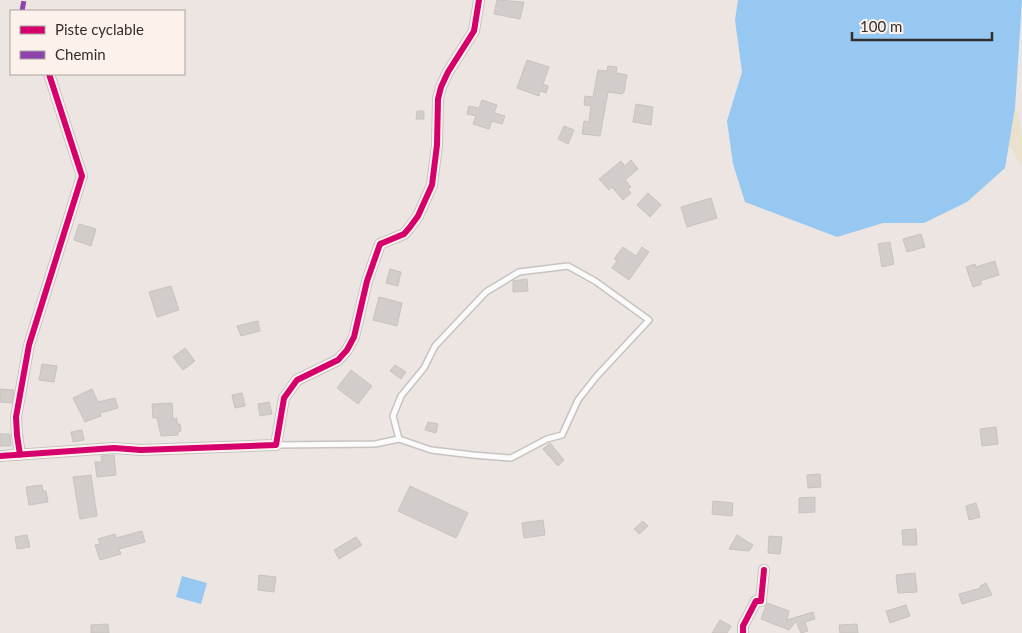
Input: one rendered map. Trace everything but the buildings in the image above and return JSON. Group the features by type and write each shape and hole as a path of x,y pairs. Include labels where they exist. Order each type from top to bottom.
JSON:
{"street":[{"path":"0,456 114,448 141,450 276,445 284,398 297,380 338,360 346,350 354,338 367,281 380,244 404,234 418,216 432,185 437,145 438,99 441,87 474,30 479,0"},
{"path":"20,455 16,417 29,345 82,176 49,75"},
{"path":"743,633 743,626 756,601 761,601 764,570"}],"lane":[{"path":"276,445 375,444 399,438 431,450 511,458 547,439 562,435 578,400 596,377 649,320 595,281 568,266 519,272 486,292 435,346 424,368 400,396 393,416 399,438"}],"sand":[{"path":"1015,108 1020,126 1022,164 1020,164 1009,145"}],"water":[{"path":"738,0 1022,0 1015,108 1005,168 967,202 924,223 883,223 837,237 745,202 733,164 727,121 742,72 735,20"},
{"path":"182,576 207,583 201,604 176,597"}],"marked path":[{"path":"22,10 24,0"}],"cycle path":[{"path":"0,456 114,448 141,450 276,445 284,398 297,380 338,360 347,350 354,337 367,281 380,244 404,234 418,216 432,185 437,145 438,99 441,87 448,72 474,31 479,0"},
{"path":"20,455 16,417 29,345 82,176 49,75"},
{"path":"743,633 743,626 756,601 761,601 764,570"}]}
